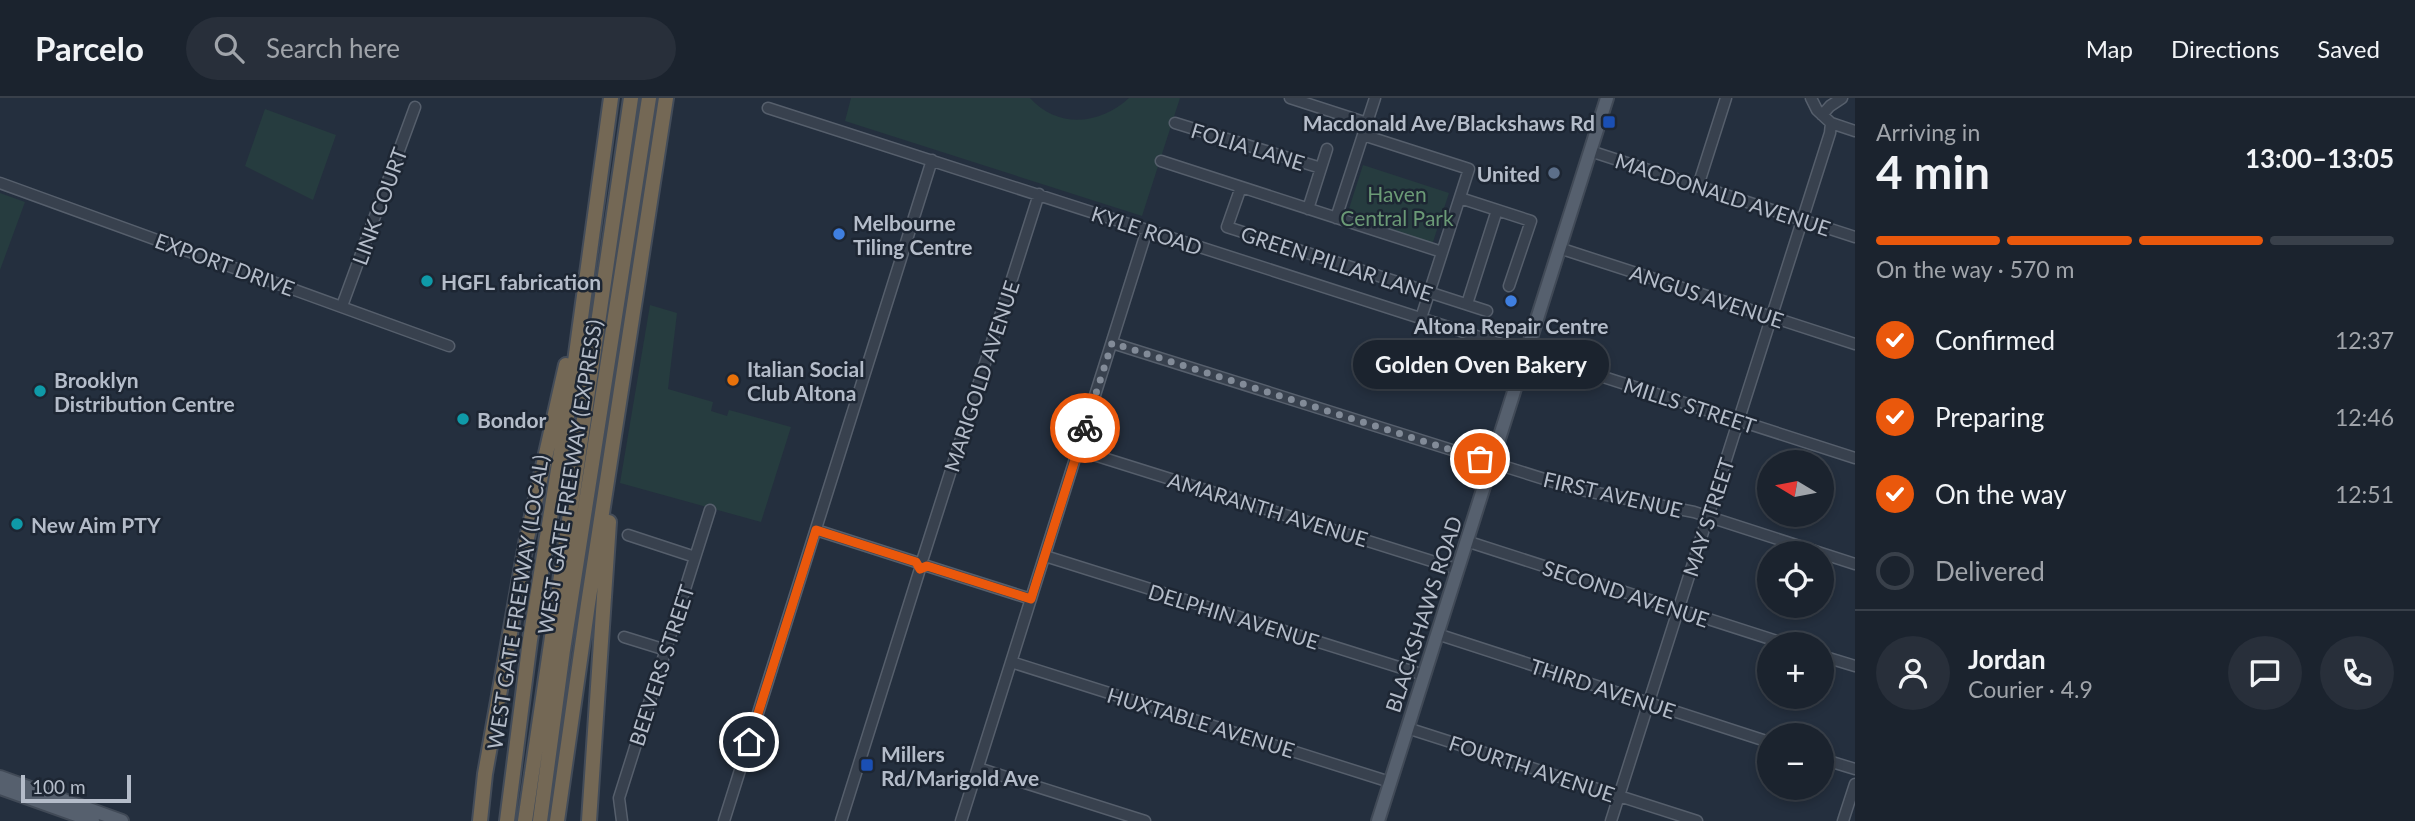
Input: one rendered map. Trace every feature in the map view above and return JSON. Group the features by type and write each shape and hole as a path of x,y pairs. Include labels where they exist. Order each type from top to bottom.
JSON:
{"highway":[{"name":"WEST GATE FREEWAY (LOCAL)","path":"507,821 530,640 571,391 611,98"},
{"name":"WEST GATE FREEWAY (EXPRESS)","path":"525,821 631,98"},
{"name":"WEST GATE FREEWAY (EXPRESS)","path":"540,821 561,664 649,98"},
{"path":"557,821 666,98"},
{"path":"480,821 527,538 590,248"},
{"path":"589,821 613,440"},
{"path":"595,821 596,730"}],"main road":[{"name":"BLACKSHAWS ROAD","path":"1378,821 1607,98"},
{"path":"0,777 93,821"},
{"path":"0,788 77,814 122,821"}],"street":[{"path":"1290,98 1367,123"},
{"path":"1336,218 1375,98"},
{"path":"1698,186 1726,98"},
{"path":"1811,98 1831,123 1855,131"},
{"path":"1822,115 1842,98"},
{"name":"LINK COURT","path":"342,306 415,107"},
{"name":"KYLE ROAD","path":"768,107 1526,352"},
{"name":"FOLIA LANE","path":"1175,123 1321,168"},
{"name":"MAY STREET","path":"1611,821 1831,123"},
{"path":"1363,135 1469,169 1421,318"},
{"path":"1308,209 1327,149"},
{"name":"MACDONALD AVENUE","path":"1590,151 1855,237"},
{"path":"724,821 932,160"},
{"path":"1161,161 1442,253"},
{"name":"EXPORT DRIVE","path":"0,183 449,346"},
{"name":"GREEN PILLAR LANE","path":"1241,187 1227,227 1487,311"},
{"name":"MARIGOLD AVENUE","path":"841,821 1039,194"},
{"path":"1460,198 1531,221 1509,286"},
{"path":"1467,304 1497,210"},
{"path":"961,821 1147,230"},
{"name":"ANGUS AVENUE","path":"1559,248 1855,344"},
{"name":"FIRST AVENUE","path":"1112,343 1576,489 1708,516 1855,564"},
{"name":"MILLS STREET","path":"1526,352 1855,458"},
{"name":"AMARANTH AVENUE","path":"1078,450 1457,569"},
{"name":"BEEVERS STREET","path":"622,821 619,798 710,510"},
{"path":"816,530 1031,599"},
{"path":"628,536 695,557"},
{"name":"SECOND AVENUE","path":"1466,541 1757,635"},
{"name":"DELPHIN AVENUE","path":"1045,556 1424,675"},
{"name":"THIRD AVENUE","path":"1437,635 1757,738"},
{"path":"624,638 666,650"},
{"path":"1834,660 1855,666"},
{"name":"HUXTABLE AVENUE","path":"1011,662 1390,782"},
{"name":"FOURTH AVENUE","path":"1407,728 1696,821"},
{"path":"1834,763 1855,769"},
{"path":"978,768 1146,821"},
{"path":"1843,821 1855,784"}],"green space":[{"path":"851,98 1030,98 1053,115 1079,120 1105,114 1129,98 1180,98 1142,216 845,121"},
{"path":"265,109 336,135 313,200 245,166"},
{"name":"Haven Central Park","path":"1363,165 1449,193 1432,245 1346,218"},
{"path":"0,193 25,202 0,270"},
{"path":"650,305 677,313 668,389 713,402 711,411 727,416 729,410 791,427 761,522 620,483"}],"way so far":[{"path":"1085,428 1112,343 1480,459"}],"place":[{"name":"Macdonald Ave/Blackshaws Rd","path":"1609,122"},
{"name":"United","path":"1554,173"},
{"name":"Melbourne Tiling Centre","path":"839,234"},
{"name":"HGFL fabrication","path":"427,281"},
{"name":"Altona Repair Centre","path":"1511,301"},
{"name":"Italian Social Club Altona","path":"733,380"},
{"name":"Brooklyn Distribution Centre","path":"40,391"},
{"name":"Bondor","path":"463,419"},
{"name":"Golden Oven Bakery","path":"1480,459"},
{"name":"New Aim PTY","path":"17,524"},
{"name":"Millers Rd/Marigold Ave","path":"867,765"}],"route":[{"path":"749,742 816,530 916,562 917,567 922,570 927,566 1031,599 1085,428"}]}
